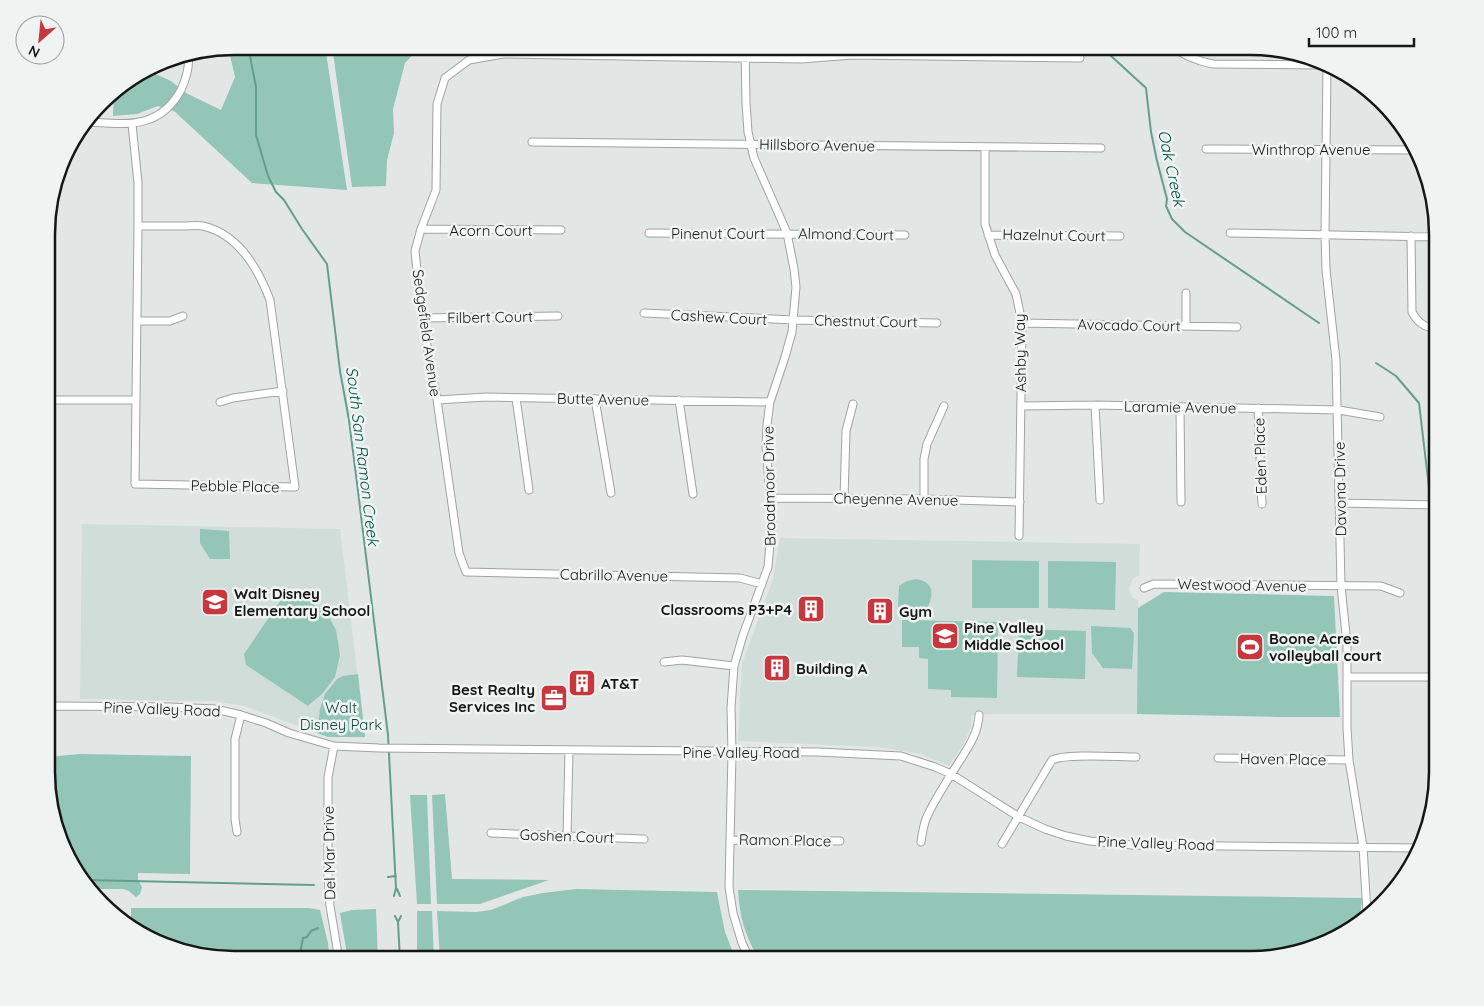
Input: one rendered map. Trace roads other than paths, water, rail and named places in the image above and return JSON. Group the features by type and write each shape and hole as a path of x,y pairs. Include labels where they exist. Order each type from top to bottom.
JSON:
{"street":[{"name":"Sedgefield Avenue","path":"466,572 459,553 437,400 422,318 416,251 421,230 436,190 437,104 445,78 469,60 498,55"},
{"name":"Sedgefield Avenue","path":"564,55 801,59 853,55 1080,58"},
{"path":"1184,55 1213,64 1306,65"},
{"name":"Broadmoor Drive","path":"745,58 748,132 754,158 787,233 796,287 794,320 786,357 770,402 766,446 772,519 768,567 734,666 731,708 730,887 733,913 746,951"},
{"path":"94,122 132,124 144,122 162,113 176,98 187,74 188,61"},
{"name":"Davona Drive","path":"1328,73 1326,270 1336,360 1341,586 1347,644 1348,677 1347,728 1349,760 1363,847 1367,908"},
{"name":"Pebble Place","path":"132,124 138,182 135,484 295,487 270,300 263,280 237,244 222,233 202,226 138,226"},
{"name":"Hillsboro Avenue","path":"532,142 1101,148"},
{"name":"Ashby Way","path":"985,147 985,224 995,255 1016,294 1022,323 1019,536"},
{"name":"Winthrop Avenue","path":"1206,149 1408,150"},
{"name":"Acorn Court","path":"421,230 562,230"},
{"name":"Pinenut Court","path":"649,233 787,233"},
{"name":"Almond Court","path":"787,233 905,235"},
{"path":"1230,233 1429,236"},
{"name":"Hazelnut Court","path":"988,235 1120,236"},
{"path":"1411,236 1412,312 1416,320 1429,328"},
{"path":"1186,293 1186,326"},
{"name":"Cashew Court","path":"644,313 794,320"},
{"path":"137,321 170,321 183,316"},
{"name":"Filbert Court","path":"422,318 558,316"},
{"name":"Chestnut Court","path":"794,320 937,323"},
{"name":"Avocado Court","path":"1022,323 1236,327"},
{"path":"220,402 233,398 283,391"},
{"name":"Butte Avenue","path":"437,400 486,397 770,402"},
{"path":"516,398 529,490"},
{"path":"595,399 611,492"},
{"path":"55,400 136,400"},
{"path":"679,400 693,494"},
{"path":"844,498 846,431 853,404"},
{"path":"1096,405 1100,500"},
{"name":"Laramie Avenue","path":"1021,406 1096,405 1338,410 1380,417"},
{"path":"924,499 924,459 927,444 944,406"},
{"path":"1180,407 1181,502"},
{"name":"Eden Place","path":"1258,408 1262,504"},
{"name":"Cheyenne Avenue","path":"771,498 1020,502"},
{"path":"1340,504 1429,505"},
{"name":"Cabrillo Avenue","path":"466,572 740,578 762,584"},
{"name":"Westwood Avenue","path":"1144,588 1154,584 1381,586 1400,593"},
{"path":"664,662 682,660 734,666"},
{"path":"1348,677 1429,677"},
{"name":"Pine Valley Road","path":"55,706 170,707 215,710 241,715 298,736 334,746 818,752 901,756 951,774 1019,817 1045,829 1066,836 1098,842 1132,845 1412,848"},
{"path":"237,832 235,819 235,739 241,715"},
{"path":"921,842 926,818 972,741 979,716"},
{"name":"Del Mar Drive","path":"334,746 328,777 328,876 330,906 338,951"},
{"path":"567,837 569,750"},
{"path":"1002,844 1052,760 1058,758 1136,757"},
{"name":"Haven Place","path":"1218,758 1349,760"},
{"name":"Goshen Court","path":"491,833 644,839"},
{"name":"Ramon Place","path":"730,840 840,841"}],"waterway":[{"name":"South San Ramon Creek","path":"250,55 256,87 256,135 268,176 276,192 284,200 327,264 340,371 349,420 388,735 396,888 394,896"},
{"name":"Oak Creek","path":"1110,55 1146,88 1151,132 1167,199 1166,206 1172,219 1185,232 1319,323"},
{"name":"Oak Creek","path":"1376,363 1396,376 1419,403 1429,488"},
{"name":"South San Ramon Creek","path":"388,877 396,876"},
{"path":"91,880 314,885"},
{"name":"South San Ramon Creek","path":"397,889 400,896"},
{"name":"South San Ramon Creek","path":"395,916 398,922 400,951"},
{"name":"South San Ramon Creek","path":"398,922 401,916"},
{"path":"300,951 303,938 318,928"}],"place":[{"name":"Walt Disney Elementary School","path":"215,602"},
{"name":"Classrooms P3+P4","path":"811,609"},
{"name":"Gym","path":"880,611"},
{"name":"Pine Valley Middle School","path":"945,636"},
{"name":"Boone Acres volleyball court","path":"1250,647"},
{"name":"Building A","path":"777,668"},
{"name":"AT&T","path":"582,683"},
{"name":"Best Realty Services Inc","path":"554,698"}],"park label":[{"name":"Walt Disney Park","path":"341,716"}]}
